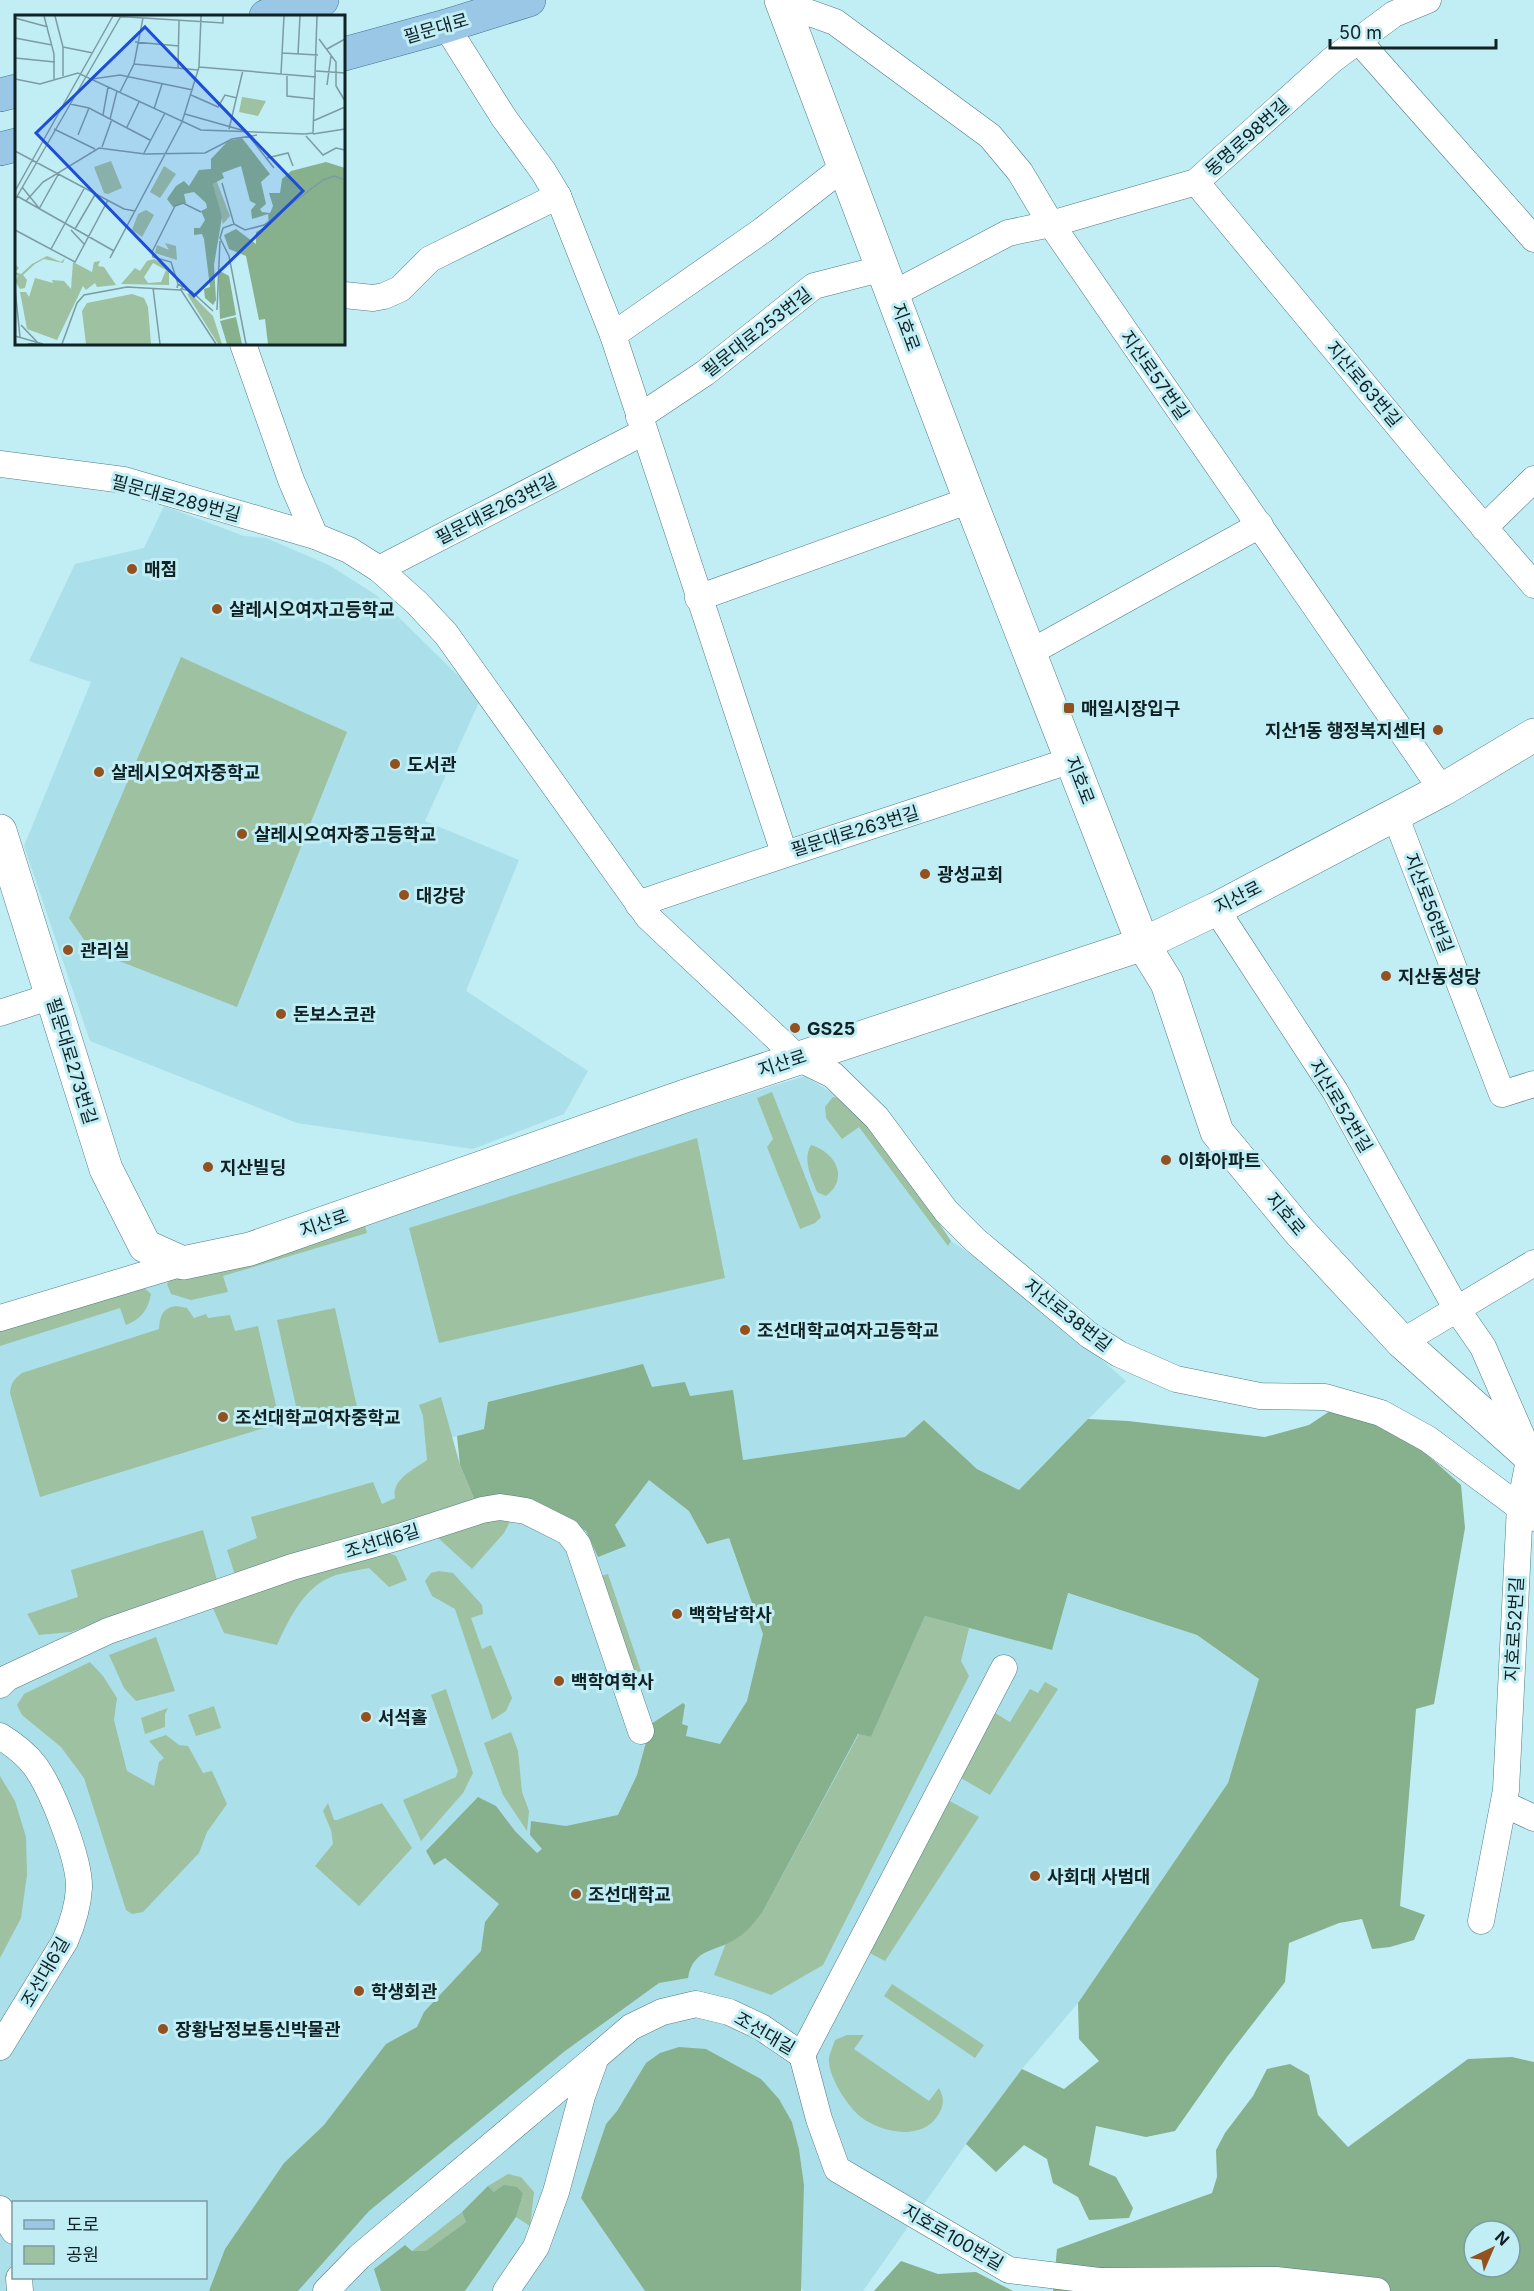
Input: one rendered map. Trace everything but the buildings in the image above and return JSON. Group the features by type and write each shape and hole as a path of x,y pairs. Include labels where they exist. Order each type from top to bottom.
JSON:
{"main road":[{"path":"270,15 322,0"},
{"name":"필문대로","path":"345,54 529,0"},
{"path":"0,96 15,91"},
{"path":"0,149 15,145"}],"street":[{"name":"동명로98번길","path":"888,281 1008,233 1051,224 1196,182 1332,60 1394,15 1428,0"},
{"path":"782,2 835,22 990,136 1020,172 1051,224"},
{"name":"지호로","path":"782,2 970,500 1143,944 1167,983 1217,1132 1299,1231 1402,1342 1532,1457"},
{"path":"446,26 504,118 543,171 558,196 613,335 784,853"},
{"path":"1358,40 1534,239"},
{"path":"613,335 763,230 845,166"},
{"name":"지산로63번길","path":"1196,182 1534,585"},
{"path":"345,295 373,298 400,289 430,259 558,196"},
{"name":"지산로57번길","path":"1051,224 1442,790"},
{"name":"필문대로253번길","path":"642,424 814,286 888,281"},
{"path":"243,345 291,480 315,536 349,550 379,569 417,603 446,634 648,917 798,1058"},
{"name":"필문대로263번길","path":"379,569 642,424"},
{"name":"필문대로289번길","path":"0,464 124,480 315,536"},
{"path":"1484,528 1534,479"},
{"path":"698,598 970,500"},
{"path":"1029,653 1260,525"},
{"name":"지산로","path":"0,1318 183,1263 250,1249 798,1058 1143,944 1216,909 1442,790 1534,735"},
{"name":"필문대로263번길","path":"638,904 784,853 832,840 1072,760"},
{"name":"지산로56번길","path":"1395,815 1502,1094 1534,1084"},
{"name":"필문대로273번길","path":"3,851 52,996 106,1169 145,1246 183,1263"},
{"name":"지산로52번길","path":"1216,909 1335,1091 1456,1308 1483,1347 1532,1457"},
{"path":"0,1013 52,996"},
{"name":"지산로38번길","path":"798,1058 833,1075 877,1118 946,1211 975,1240 1089,1335 1109,1348 1176,1379 1260,1396 1325,1397 1381,1413 1428,1440 1527,1512"},
{"path":"1402,1342 1534,1263"},
{"name":"지호로52번길","path":"1481,1921 1506,1790 1532,1457"},
{"name":"조선대6길","path":"0,1685 7,1678 108,1631 292,1567 399,1537 482,1510 500,1507 526,1512 549,1522 568,1532 578,1545 641,1731"},
{"name":"조선대길","path":"506,2291 536,2247 556,2192 582,2096 596,2057 631,2027 662,2012 696,2004 729,2012 761,2027 802,2055 1004,1668"},
{"name":"조선대6길","path":"0,1736 35,1766 50,1792 69,1843 79,1887 72,1924 65,1941 0,2048"},
{"path":"1504,1804 1534,1818"},
{"name":"지호로100번길","path":"802,2055 819,2119 837,2169 1009,2270 1100,2281 1276,2280 1377,2291"},
{"path":"326,2291 359,2257 596,2057"},
{"path":"0,2209 12,2228"}],"shaded area":[{"name":"살레시오여자중고등학교","path":"164,506 244,536 266,538 329,565 376,595 481,698 425,821 519,860 466,991 588,1071 564,1114 473,1149 297,1123 90,1041 24,846 91,682 29,661 75,564 144,548"},
{"name":"조선대학교","path":"805,1076 842,1099 887,1145 951,1241 1007,1278 1126,1381 1019,1490 977,1469 924,1420 906,1437 743,1460 642,1390 453,1437 395,1498 382,1505 268,1534 227,1550 662,1464 722,1519 763,1634 748,1701 925,1616 1067,1593 1197,1635 1259,1679 1227,1786 1078,2003 1022,2069 966,2144 863,2291 804,2291 800,2287 804,2185 799,2149 792,2122 779,2099 761,2079 706,2049 617,2111 606,2124 581,2198 645,2291 0,2291 0,1330","holes":["208,1555 216,1580 71,1632 40,1635 27,1615"]}],"green space":[{"path":"181,657 347,732 237,1007 91,950 69,918"},
{"path":"772,1092 821,1217 815,1223 800,1229 767,1147 773,1139 757,1098"},
{"path":"833,1097 842,1099 887,1145 951,1241 948,1246 859,1127 842,1139 826,1118 825,1107"},
{"path":"697,1138 725,1278 439,1343 409,1228"},
{"path":"811,1145 827,1153 836,1166 837,1181 826,1196 817,1192 811,1175 807,1157"},
{"path":"362,1216 367,1233 223,1276 228,1292 191,1300 171,1294 167,1284 172,1276"},
{"path":"142,1286 151,1294 148,1305 140,1317 126,1325 120,1308 0,1346 0,1330"},
{"path":"176,1306 187,1308 194,1318 206,1314 208,1318 230,1315 235,1331 258,1326 280,1423 40,1497 10,1393 13,1381 22,1373 159,1329 163,1314"},
{"path":"335,1308 357,1407 299,1420 277,1320"},
{"path":"643,1364 652,1387 685,1382 690,1396 733,1390 743,1460 905,1437 924,1420 977,1469 1019,1490 1088,1419 1128,1421 1265,1437 1309,1425 1336,1407 1411,1440 1461,1485 1465,1528 1434,1704 1416,1709 1400,1906 1425,1915 1414,1940 1390,1947 1372,1949 1362,1919 1339,1923 1289,1943 1285,1982 1227,2057 1175,2131 1146,2137 1096,2126 1089,2165 1116,2177 1133,2208 1129,2218 1089,2220 1078,2197 1053,2183 1047,2159 1024,2145 996,2172 966,2144 1022,2069 1064,2089 1099,2061 1079,2039 1078,2003 1228,1783 1259,1679 1197,1635 1068,1593 1052,1650 925,1616 871,1737 858,1734 762,1913 745,1932 731,1942 701,1955 691,1968 688,1978 659,1983 565,2051 369,2211 298,2291 209,2291 225,2249 284,2163 324,2125 386,2044 417,2027 424,2012 481,1951 485,1922 499,1904 445,1858 434,1865 426,1851 478,1797 496,1806 515,1831 537,1853 542,1849 530,1835 531,1821 566,1826 618,1815 637,1775 651,1724 683,1703 685,1705 682,1724 688,1726 686,1736 720,1744 747,1701 763,1634 729,1538 707,1544 689,1511 649,1480 615,1525 626,1546 598,1557 586,1531 548,1507 512,1499 475,1501 460,1465 457,1436 484,1429 488,1402"},
{"path":"441,1397 460,1465 475,1501 235,1575 227,1550 257,1538 251,1517 373,1482 382,1504 395,1498 396,1486 400,1481 427,1460 423,1416 419,1405"},
{"path":"492,1515 512,1518 504,1533 472,1569 435,1535"},
{"path":"203,1530 217,1580 71,1632 39,1635 27,1614 78,1597 71,1570"},
{"path":"379,1549 396,1556 407,1580 389,1587 369,1568 336,1575 325,1580 307,1594 300,1603 277,1645 224,1633 212,1606"},
{"path":"439,1571 453,1573 482,1605 483,1614 471,1618 482,1649 491,1645 512,1698 506,1711 492,1720 455,1609 432,1596 425,1581 431,1573"},
{"path":"608,1574 641,1671 631,1675 598,1577"},
{"path":"925,1616 969,1628 961,1661 969,1676 823,1965 771,1995 714,1975 726,1943 739,1937 762,1913 859,1734 871,1737"},
{"path":"156,1637 175,1691 136,1701 124,1688 109,1655"},
{"path":"90,1662 103,1676 117,1698 114,1720 127,1771 154,1786 159,1762 164,1758 149,1741 166,1735 179,1745 188,1746 203,1773 212,1771 227,1804 207,1832 199,1853 143,1912 132,1914 126,1910 84,1778 61,1747 22,1715 17,1705 24,1694"},
{"path":"1045,1682 1058,1689 990,1795 961,1778 995,1713 1010,1722 1030,1689 1038,1693"},
{"path":"446,1689 473,1773 463,1793 421,1841 403,1800 456,1777 458,1771 431,1695"},
{"path":"214,1706 221,1728 196,1736 188,1715"},
{"path":"168,1708 165,1714 165,1727 145,1734 141,1718"},
{"path":"511,1732 518,1751 522,1792 529,1811 527,1831 503,1795 484,1743"},
{"path":"0,1776 15,1801 26,1837 27,1875 21,1918 0,1958"},
{"path":"948,1800 979,1817 885,1961 868,1952"},
{"path":"328,1803 334,1820 337,1820 382,1803 412,1848 359,1906 315,1866 333,1844 331,1830 323,1811"},
{"path":"892,1984 984,2045 975,2058 884,1996"},
{"path":"847,2035 864,2035 854,2049 929,2101 939,2088 943,2099 942,2107 929,2125 911,2132 889,2130 869,2123 845,2100 836,2084 829,2062 835,2040"},
{"path":"679,2047 706,2049 761,2079 779,2099 792,2122 799,2149 804,2185 801,2291 645,2291 581,2198 606,2124 617,2111 646,2063 660,2053"},
{"path":"1512,2057 1534,2062 1534,2291 1053,2291 1057,2249 1212,2193 1217,2177 1216,2150 1225,2133 1253,2096 1267,2069 1290,2064 1309,2075 1318,2115 1348,2147 1468,2059"},
{"path":"508,2174 521,2177 534,2192 530,2226 516,2217 523,2194 494,2192 488,2186"},
{"path":"504,2185 517,2187 523,2194 516,2217 465,2291 381,2291 374,2269 405,2245 412,2251 426,2251 466,2222 462,2212 488,2186 494,2192"},
{"path":"462,2212 466,2222 426,2251 412,2251"},
{"path":"901,2261 938,2274 976,2272 1013,2291 874,2291"}],"place":[{"name":"매점","path":"132,569"},
{"name":"살레시오여자고등학교","path":"217,609"},
{"name":"매일시장입구","path":"1069,708"},
{"name":"지산1동 행정복지센터","path":"1438,730"},
{"name":"도서관","path":"395,764"},
{"name":"살레시오여자중학교","path":"99,772"},
{"name":"살레시오여자중고등학교","path":"242,834"},
{"name":"광성교회","path":"925,874"},
{"name":"대강당","path":"404,895"},
{"name":"관리실","path":"68,950"},
{"name":"지산동성당","path":"1386,976"},
{"name":"돈보스코관","path":"281,1014"},
{"name":"GS25","path":"795,1028"},
{"name":"이화아파트","path":"1166,1160"},
{"name":"지산빌딩","path":"208,1167"},
{"name":"조선대학교여자고등학교","path":"745,1330"},
{"name":"조선대학교여자중학교","path":"223,1417"},
{"name":"백학남학사","path":"677,1614"},
{"name":"백학여학사","path":"559,1681"},
{"name":"서석홀","path":"366,1717"},
{"name":"사회대 사범대","path":"1035,1876"},
{"name":"조선대학교","path":"576,1894"},
{"name":"학생회관","path":"359,1991"},
{"name":"장황남정보통신박물관","path":"163,2029"}]}
